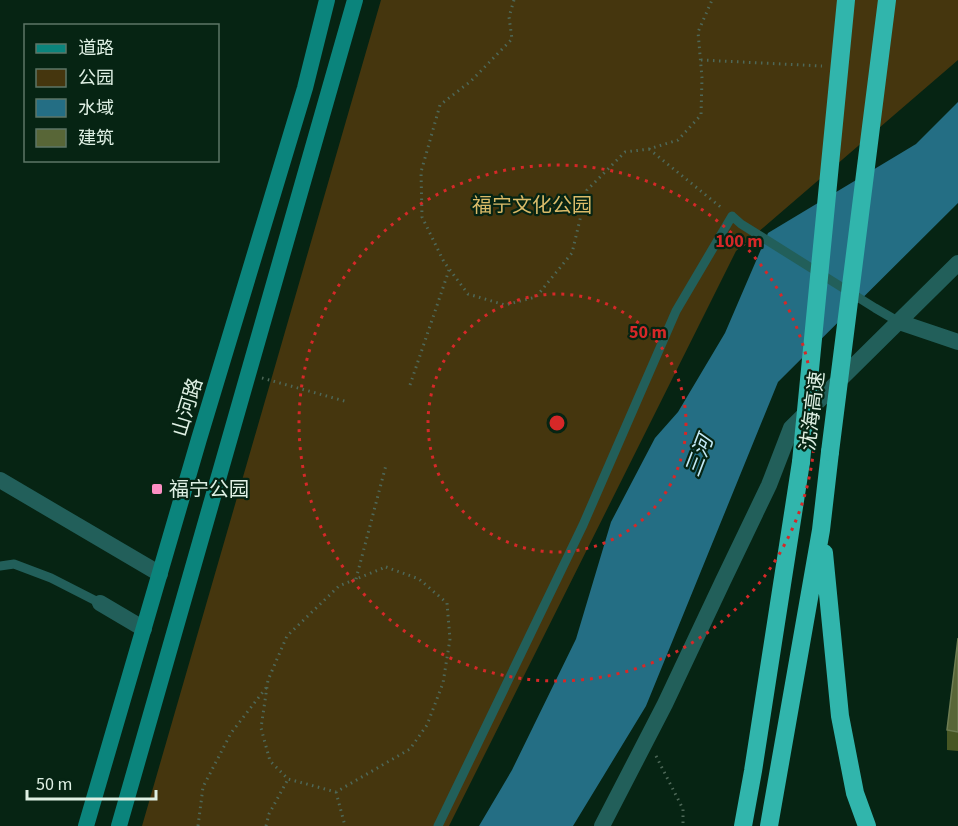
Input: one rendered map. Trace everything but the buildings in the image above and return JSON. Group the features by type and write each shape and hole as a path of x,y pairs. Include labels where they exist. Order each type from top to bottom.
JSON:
{"highway":[{"name":"沈海高速","path":"743,826 801,462 846,0"},
{"name":"沈海高速","path":"769,826 821,530 887,0"},
{"path":"821,530 840,716 855,793 867,826"}],"main road":[{"name":"山河路","path":"86,826 305,88 327,0"},
{"path":"119,826 356,0"}],"street":[{"path":"602,826 769,485 791,428 958,263"},
{"path":"899,322 958,342"},
{"path":"0,480 160,574"},
{"path":"100,603 144,629"}],"lane":[{"path":"438,826 583,525 676,311 732,216 741,224 899,322"},
{"path":"0,566 14,564 33,571 100,603"}],"path":[{"path":"514,0 509,17 512,39 471,81 440,105 421,172 422,217 444,262 468,294 505,305 536,297 572,253 587,190 625,152 649,149 678,140 701,115 702,78 698,32 712,0"},
{"path":"701,60 822,66"},
{"path":"649,149 732,216"},
{"path":"410,385 449,269"},
{"path":"249,374 348,402"},
{"path":"356,579 386,465"},
{"path":"386,567 419,579 447,603 450,639 439,693 427,724 410,749 336,792 288,779 270,761 261,728 268,680 287,636 339,586 356,579 386,567"},
{"path":"198,826 202,787 231,733 267,687"},
{"path":"647,738 683,809 683,826"},
{"path":"266,826 269,814 288,779"},
{"path":"336,792 345,826"}],"green space":[{"name":"福宁文化公园","path":"381,0 958,0 958,60 736,251 449,826 142,826"}],"water":[{"name":"三河","path":"958,102 958,203 778,382 646,706 573,826 479,826 512,770 576,639 611,522 655,438 678,412 725,333 768,233 916,144"}],"place":[{"name":"福宁公园","path":"157,489"}]}
